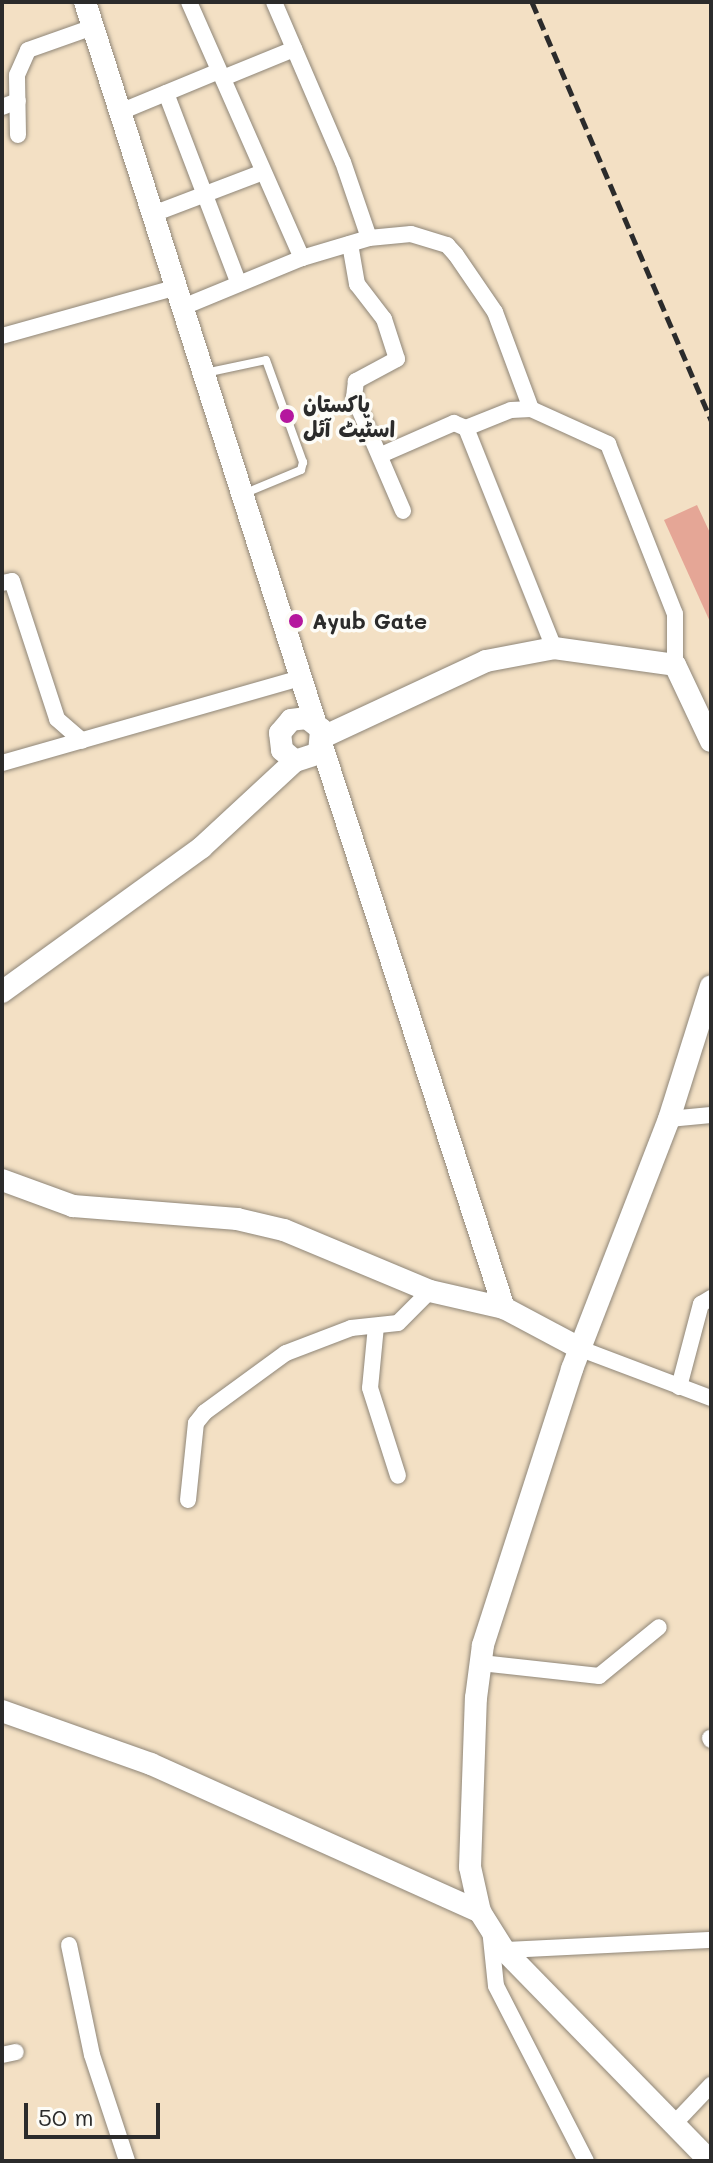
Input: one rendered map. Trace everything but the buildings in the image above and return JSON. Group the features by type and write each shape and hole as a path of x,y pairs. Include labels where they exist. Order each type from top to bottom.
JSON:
{"street":[{"path":"85,2 504,1308"},
{"path":"189,2 302,258"},
{"path":"274,2 343,162 369,238"},
{"path":"18,135 10,104 17,75 28,50 93,27"},
{"path":"120,112 294,49"},
{"path":"166,93 239,284"},
{"path":"153,214 263,172"},
{"path":"2,336 239,284 302,258 369,238 411,234 447,245 495,312 531,409"},
{"path":"350,244 357,284 384,319 397,359 353,387 403,511"},
{"path":"381,455 454,423 466,428 511,410 531,409 608,444 675,614 675,665 711,741"},
{"path":"466,428 554,648"},
{"path":"2,583 12,581 57,719 82,741"},
{"path":"2,992 201,848 295,761 312,759 320,735 486,661 554,648 675,665"},
{"path":"2,763 301,678"},
{"path":"295,761 282,750 284,726 299,717 320,735"},
{"path":"586,2161 496,1986 485,1920 470,1867 481,1663 499,1584 581,1349 669,1119 711,986"},
{"path":"669,1119 711,1115"},
{"path":"2,1180 73,1206 237,1219 284,1230 430,1291 504,1308 581,1349 711,1398"},
{"path":"188,1500 196,1423 205,1412 286,1353 351,1328 398,1323 430,1291"},
{"path":"679,1387 701,1304 711,1298"},
{"path":"376,1326 370,1388 398,1476"},
{"path":"481,1663 599,1676 659,1627"},
{"path":"2,1711 151,1764 485,1920 504,1950 710,2161"},
{"path":"504,1950 711,1940"},
{"path":"69,1945 92,2055 127,2161"},
{"path":"674,2124 711,2085"}],"lane":[{"path":"204,373 266,360 303,462 301,470 243,494"}],"railway":[{"path":"532,2 711,420"}],"place":[{"name":"پاکستان اسٹیٹ آئل","path":"287,416"},
{"name":"Ayub Gate","path":"296,621"}]}
